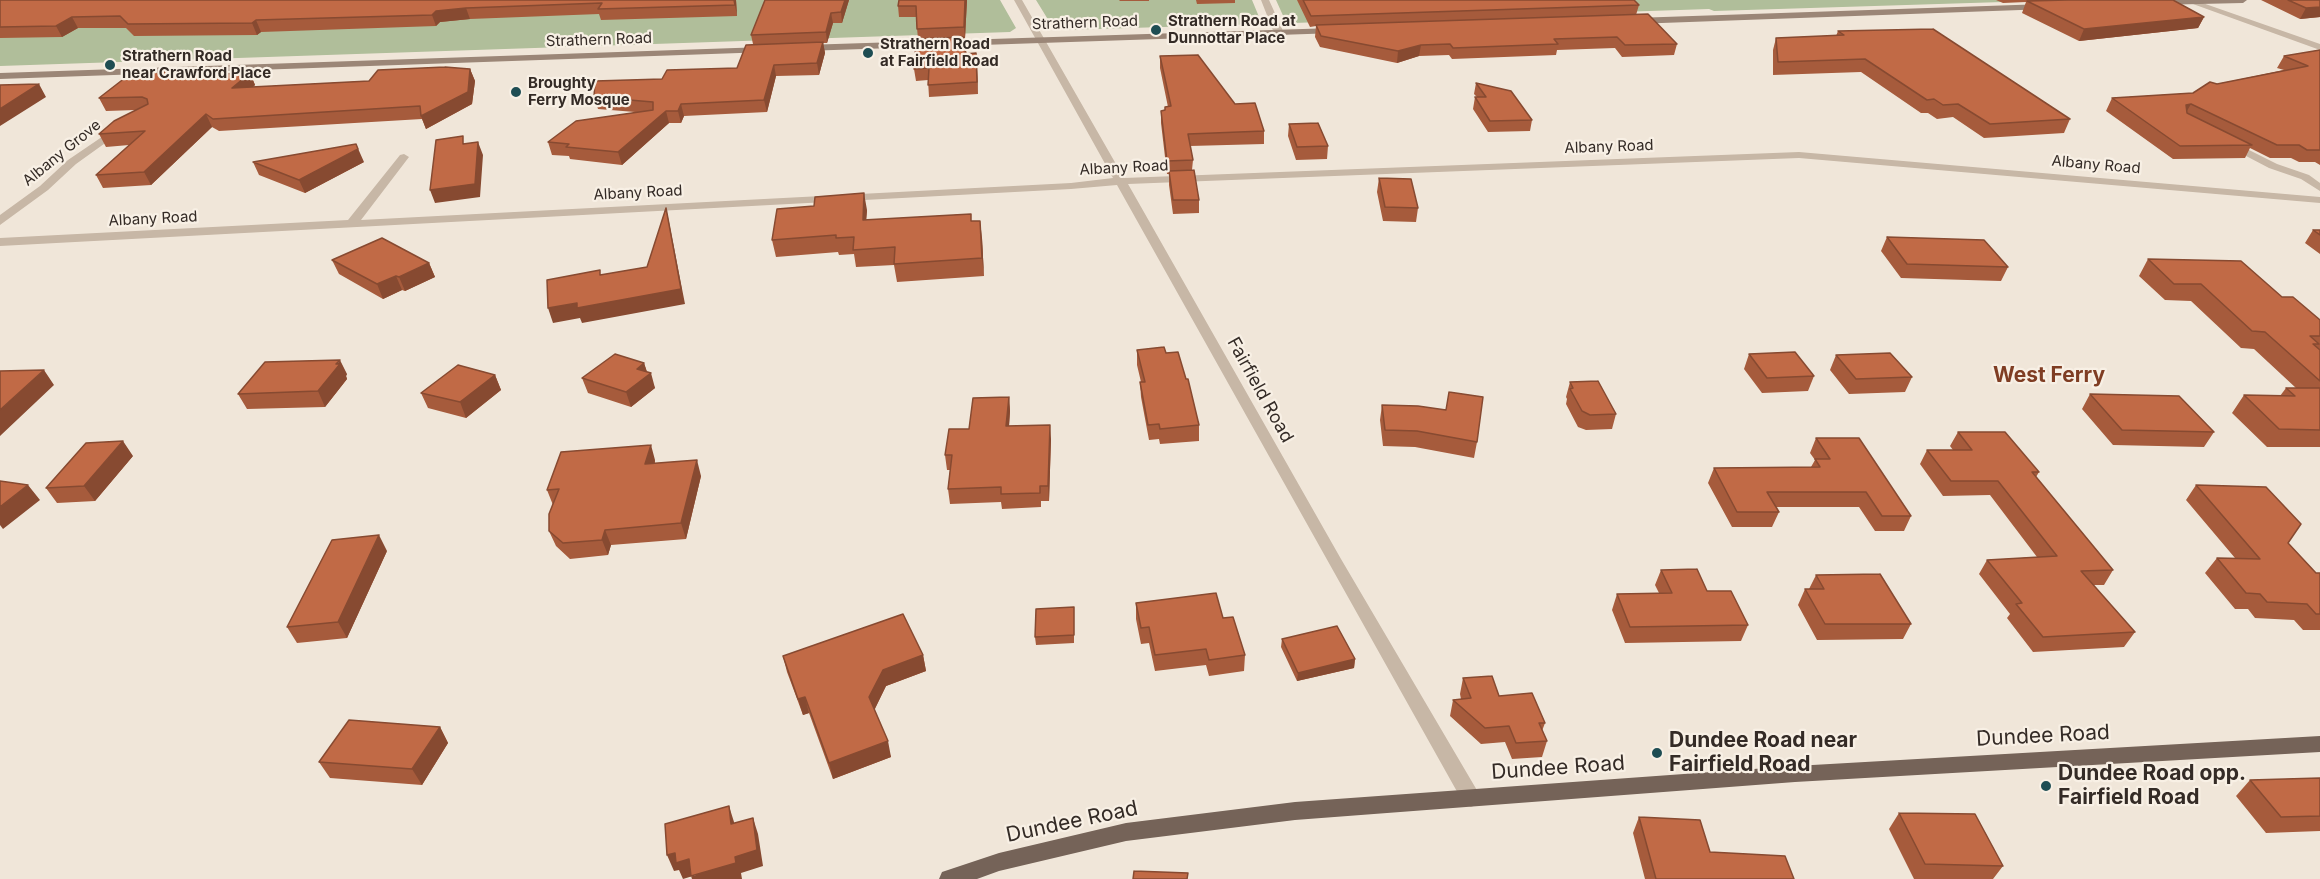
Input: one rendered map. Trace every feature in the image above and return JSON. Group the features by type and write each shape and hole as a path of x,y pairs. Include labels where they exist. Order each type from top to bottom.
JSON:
{"main road":[{"name":"Dundee Road","path":"950,879 999,862 1126,832 1295,811 1795,774 2320,744"}],"street":[{"name":"Fairfield Road","path":"1018,0 1119,182 1471,798"},
{"path":"1265,0 1279,33"},
{"path":"2148,3 2243,0"},
{"path":"2196,2 2320,47"},
{"path":"1621,21 2053,7"},
{"name":"Strathern Road","path":"799,48 1346,31"},
{"name":"Strathern Road","path":"0,75 775,49"},
{"name":"Albany Grove","path":"0,221 110,132 129,124"},
{"path":"2224,141 2273,166 2305,177 2320,188"},
{"name":"Albany Road","path":"0,242 1119,182 1799,155 2320,200"},
{"path":"352,223 404,157"}],"green space":[{"path":"0,0 1000,0 1016,28 1010,32 0,66"},
{"path":"1036,0 1252,0 1262,24 1064,30 1052,26"},
{"path":"1276,0 2067,0 1293,23 1285,20"}],"building":[{"path":"0,0 734,0 735,5 598,9 602,3 466,8 436,11 432,15 256,20 252,23 128,24 120,16 72,17 56,26 0,27"},
{"path":"765,0 845,0 841,12 831,13 826,32 751,35"},
{"path":"899,0 965,0 964,27 917,29 916,6 898,6"},
{"path":"1303,0 1634,0 1639,5 1311,16"},
{"path":"2173,0 2204,17 2084,29 2027,1"},
{"path":"2288,0 2320,0 2320,7 2306,8"},
{"path":"1648,14 1677,44 1625,45 1617,37 1554,39 1558,44 1453,48 1450,44 1421,45 1398,51 1321,36 1316,25"},
{"path":"1933,29 2070,119 1990,124 1958,104 1943,105 1934,99 1927,100 1865,59 1778,62 1776,38 1844,35 1838,31"},
{"path":"964,37 965,54 976,53 977,82 928,85 929,68 914,69 916,39"},
{"path":"823,42 817,63 774,65 764,100 681,104 678,111 666,111 618,152 566,147 569,144 548,142 576,121 653,110 653,102 594,97 595,81 662,79 667,70 737,68 746,45"},
{"path":"2320,50 2320,150 2307,150 2299,145 2277,145 2191,104 2186,105 2187,113 2252,145 2180,146 2112,98 2193,93 2210,82 2217,84 2308,66 2284,56"},
{"path":"1198,55 1235,104 1255,103 1264,131 1188,134 1193,160 1167,161 1161,111 1171,106 1160,56"},
{"path":"445,67 470,69 468,92 421,116 420,106 213,119 206,114 144,172 96,175 145,131 99,134 114,121 148,104 147,99 142,97 99,98 130,74 195,70 189,75 250,73 232,88 369,81 378,70"},
{"path":"1476,83 1511,91 1532,120 1490,121 1475,97 1486,97"},
{"path":"39,84 0,109 0,85"},
{"path":"1318,123 1328,146 1297,147 1289,124"},
{"path":"463,136 463,144 478,142 475,184 430,190 436,140"},
{"path":"356,144 358,149 299,180 253,162"},
{"path":"1194,170 1199,200 1173,200 1169,171"},
{"path":"1379,178 1411,179 1418,208 1385,207"},
{"path":"864,193 863,220 971,214 971,221 980,221 982,258 894,264 895,247 853,250 854,237 836,238 836,235 772,240 777,209 814,206 815,197"},
{"path":"666,208 681,289 577,308 577,303 548,308 547,280 600,270 600,275 647,267"},
{"path":"1887,237 1984,240 2008,267 1907,264"},
{"path":"382,238 429,263 377,284 332,260"},
{"path":"2148,259 2241,261 2282,297 2293,297 2320,320 2320,336 2310,336 2319,344 2313,344 2320,350 2320,381 2265,332 2252,331 2201,284 2174,284"},
{"path":"1164,347 1166,353 1178,352 1186,379 1188,379 1199,425 1160,429 1159,424 1148,425 1140,382 1145,382 1137,350"},
{"path":"1795,352 1814,376 1767,378 1749,354"},
{"path":"1890,353 1912,377 1856,379 1836,355"},
{"path":"615,354 644,363 637,369 651,373 626,392 582,378"},
{"path":"340,360 336,364 340,364 318,391 238,394 265,362"},
{"path":"458,365 495,375 460,402 421,393"},
{"path":"44,370 0,410 0,371"},
{"path":"1598,381 1616,414 1590,415 1582,411 1570,389 1573,388 1570,382"},
{"path":"2286,388 2320,388 2320,430 2279,429 2244,395 2295,396"},
{"path":"1449,392 1483,397 1477,442 1417,431 1385,430 1382,405 1418,406 1446,410"},
{"path":"2090,394 2179,396 2214,432 2122,430"},
{"path":"1009,397 1006,426 1050,425 1048,486 1040,486 1040,493 1001,494 1001,487 948,489 952,455 945,455 949,429 969,429 973,398"},
{"path":"1958,432 2005,432 2039,472 2032,472 2113,570 2081,571 2135,632 2043,637 2016,604 2022,603 1987,560 2057,556 1998,481 1951,481 1927,450 1972,450"},
{"path":"1816,438 1859,438 1911,516 1882,516 1866,492 1767,492 1779,512 1737,512 1714,468 1820,467 1815,459 1830,459"},
{"path":"123,441 84,486 46,488 86,443"},
{"path":"651,445 645,464 697,460 681,523 605,530 602,540 563,543 549,531 549,514 559,489 547,490 561,452"},
{"path":"0,481 28,485 0,507"},
{"path":"2196,485 2266,487 2301,524 2288,543 2316,573 2320,573 2320,614 2316,614 2307,604 2267,602 2260,594 2246,593 2217,558 2260,559"},
{"path":"379,535 338,622 287,627 332,540"},
{"path":"1697,569 1707,591 1731,591 1748,625 1630,627 1617,594 1672,593 1661,570"},
{"path":"1880,574 1911,624 1825,624 1805,589 1824,589 1816,575"},
{"path":"1216,593 1223,618 1233,617 1245,655 1209,660 1206,649 1155,655 1149,627 1141,628 1136,603"},
{"path":"1074,607 1074,635 1035,637 1036,609"},
{"path":"903,614 923,655 883,670 869,697 888,741 829,763 805,697 798,699 783,656"},
{"path":"1337,626 1355,659 1298,673 1282,639"},
{"path":"1492,676 1499,696 1532,693 1545,723 1539,723 1547,741 1516,743 1509,726 1485,728 1453,700 1471,698 1463,678"},
{"path":"349,720 440,727 412,769 319,762"},
{"path":"2320,778 2320,816 2281,817 2250,780"},
{"path":"729,806 731,824 753,818 757,850 735,857 736,863 691,876 689,859 676,863 675,853 667,855 665,824"},
{"path":"1899,813 1975,814 2003,866 1925,864"},
{"path":"1639,817 1700,820 1710,852 1785,856 1794,879 1656,879"},
{"path":"1134,871 1188,873 1187,879 1133,879"}],"place":[{"name":"Strathern Road at Dunnottar Place","path":"1156,30"},
{"name":"Strathern Road at Fairfield Road","path":"868,53"},
{"name":"Strathern Road near Crawford Place","path":"110,65"},
{"name":"Broughty Ferry Mosque","path":"516,92"},
{"name":"Dundee Road near Fairfield Road","path":"1657,753"},
{"name":"Dundee Road opp. Fairfield Road","path":"2046,786"}],"district":[{"name":"West Ferry","path":"2049,376"}]}
